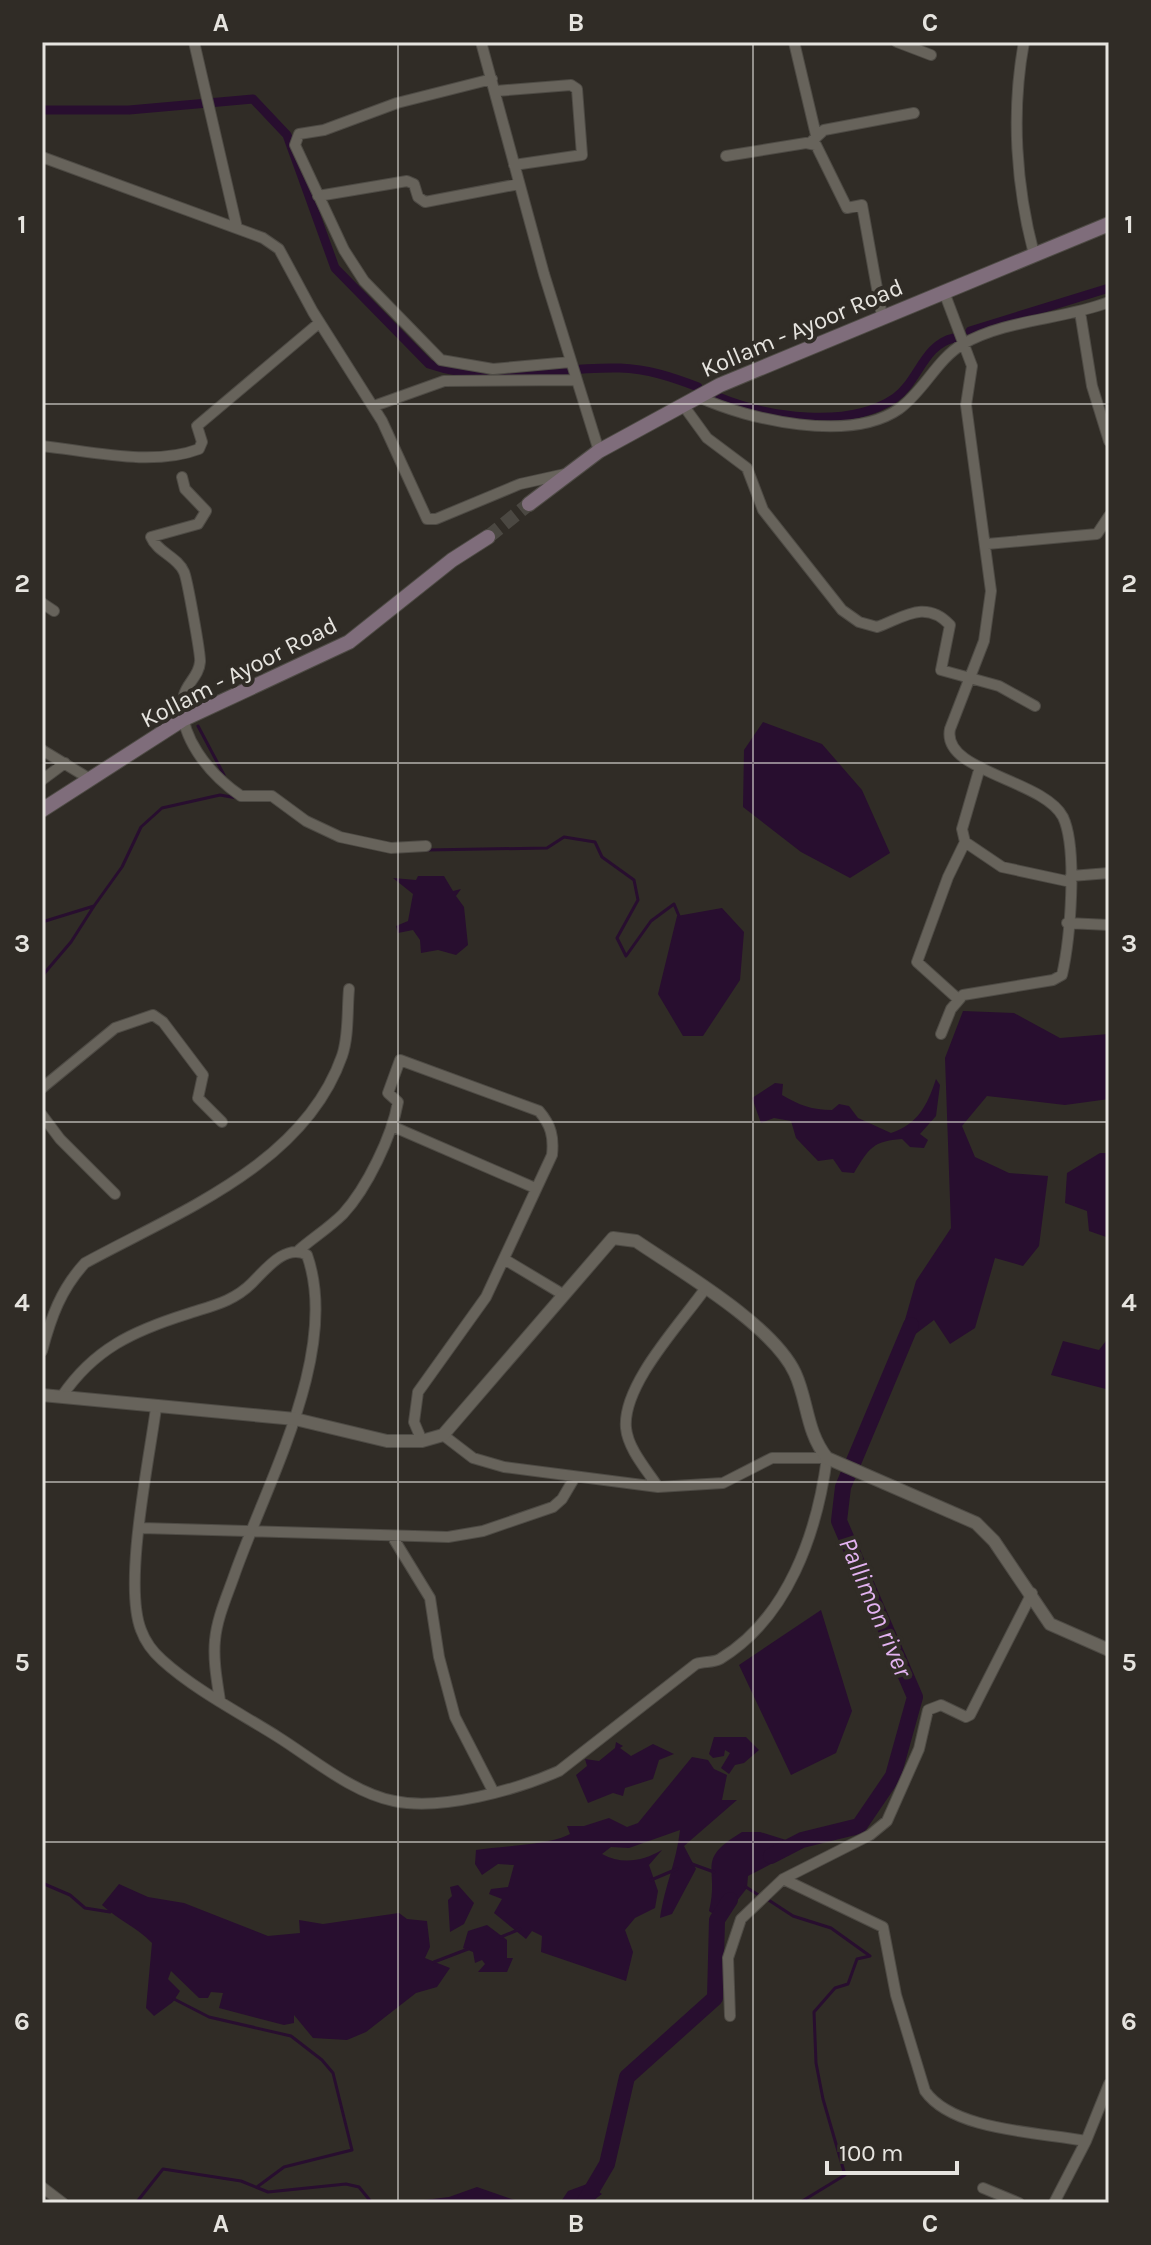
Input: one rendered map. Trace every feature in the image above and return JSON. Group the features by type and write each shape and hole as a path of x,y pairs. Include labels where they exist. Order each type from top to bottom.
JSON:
{"main road":[{"name":"Kollam - Ayoor Road","path":"529,504 599,451 699,397 882,316 1109,224"},
{"name":"Kollam - Ayoor Road","path":"42,810 182,720 349,642 452,560 488,537"}],"street":[{"path":"194,42 237,228"},
{"path":"481,42 574,378 599,451"},
{"path":"794,42 813,139 847,208 862,205 882,316"},
{"path":"897,42 931,55"},
{"path":"1024,42 1018,145 1021,196 1034,254"},
{"path":"514,165 582,155 577,89 571,85 494,85 397,103 324,130 299,134 295,145 344,250 364,281 441,360 493,369 570,363"},
{"path":"726,156 813,139 824,130 914,113"},
{"path":"42,157 237,228 279,249 319,323 374,406 396,446 427,519 436,519 520,484 571,473"},
{"path":"318,196 407,181 414,184 418,197 425,202 519,184"},
{"path":"941,1034 958,999 969,992 1059,978 1064,967 1071,879 1069,835 1062,815 1052,803 1037,792 980,767 955,752 948,736 972,678 990,614 987,544 966,405 972,366 944,292"},
{"path":"699,397 752,418 825,424 871,421 900,408 952,352 965,343 1010,327 1080,312 1109,302"},
{"path":"1080,312 1092,386 1109,441"},
{"path":"42,446 158,456 199,449 202,442 197,426 319,323"},
{"path":"374,406 444,381 574,378"},
{"path":"683,405 707,438 747,468 763,510 842,610 859,622 877,627 901,614 913,612 945,620 950,625 940,668 959,678 972,678 999,686 1035,706"},
{"path":"182,477 185,489 206,511 198,524 151,537 184,569 190,594 201,661 196,677 184,692 182,720 193,747 241,796 272,796 306,821 340,837 391,848 426,846"},
{"path":"987,544 1097,534 1109,516"},
{"path":"42,603 54,611"},
{"path":"42,750 90,779"},
{"path":"42,780 65,763"},
{"path":"958,999 917,962 948,877 965,842 962,829 980,767"},
{"path":"965,842 1002,867 1071,879 1109,873"},
{"path":"1067,923 1109,925"},
{"path":"42,1351 52,1315 66,1284 85,1263 237,1179 268,1158 308,1117 334,1074 343,1052 349,989"},
{"path":"42,1088 115,1028 153,1015 169,1029 203,1075 198,1098 222,1122"},
{"path":"62,1396 87,1362 105,1350 155,1324 232,1300 268,1265 299,1250 344,1213 394,1127 398,1102 388,1093 400,1060 539,1111 553,1134 554,1144 552,1155 486,1297 418,1392 414,1422 422,1441"},
{"path":"42,1115 60,1139 115,1194"},
{"path":"394,1127 535,1188"},
{"path":"42,1395 295,1419 387,1441 422,1441 443,1435 613,1238 624,1237 636,1241 705,1289 778,1346 795,1373 815,1443 830,1460 976,1523 1032,1593 1050,1624 1109,1650"},
{"path":"220,1701 215,1637 250,1529 295,1419 309,1362 316,1312 312,1269 307,1255 299,1250"},
{"path":"504,1259 564,1295"},
{"path":"658,1487 631,1446 626,1429 626,1410 641,1378 705,1289"},
{"path":"156,1408 134,1580 141,1631 164,1661 220,1701 377,1797 397,1802 430,1802 494,1793 559,1771 696,1664 722,1658 767,1618 797,1569 830,1460"},
{"path":"443,1435 473,1458 494,1464 658,1487 723,1483 772,1458 830,1460"},
{"path":"141,1528 448,1537 483,1531 553,1507 562,1499 575,1477"},
{"path":"392,1536 430,1598 439,1657 455,1717 494,1793"},
{"path":"730,2016 728,1958 741,1919 783,1879 870,1835 887,1821 913,1764 928,1710 941,1705 966,1717 970,1715 1032,1593"},
{"path":"783,1879 883,1927 900,2009 925,2091 933,2102 963,2119 1086,2141"},
{"path":"1054,2203 1086,2141 1109,2084"},
{"path":"42,2187 63,2203"},
{"path":"983,2188 1019,2203"}],"shaded area":[{"path":"763,722 822,744 862,790 890,853 850,878 801,852 743,807 744,750"},
{"path":"418,876 444,876 453,891 461,889 456,896 464,907 468,945 456,955 438,950 421,953 420,940 413,930 398,933 396,926 408,921 413,894 393,878 416,880"},
{"path":"722,908 744,932 740,980 703,1036 683,1036 658,994 677,916"},
{"path":"963,1011 1014,1013 1060,1038 1109,1034 1109,1099 1065,1105 987,1096 962,1126 975,1157 1009,1173 1048,1176 1039,1246 1023,1266 995,1258 975,1328 950,1344 934,1320 897,1348 916,1281 951,1228 945,1058"},
{"path":"936,1079 940,1085 936,1116 920,1134 928,1140 924,1148 910,1147 902,1139 878,1144 868,1152 854,1173 842,1172 833,1159 818,1161 796,1138 791,1121 774,1118 761,1123 752,1098 775,1083 783,1084 782,1095 794,1102 825,1110 832,1110 839,1104 849,1106 858,1118 891,1133 908,1125 920,1113"},
{"path":"1100,1153 1109,1153 1109,1238 1089,1231 1087,1211 1065,1203 1067,1173"},
{"path":"1109,1337 1109,1405 1106,1389 1051,1375 1063,1341 1099,1350"},
{"path":"821,1610 852,1711 836,1753 791,1775 739,1665"},
{"path":"714,1737 746,1737 759,1750 744,1763 735,1765 729,1774 721,1768 730,1753 725,1750 724,1756 713,1758 709,1754"},
{"path":"616,1742 631,1756 653,1744 674,1754 659,1760 653,1779 625,1788 623,1796 613,1793 588,1803 576,1775 587,1766 585,1759 599,1761 615,1748"},
{"path":"692,1757 708,1760 714,1769 727,1775 722,1800 737,1800 684,1846 696,1869 672,1914 660,1918 680,1830 629,1848 611,1847 602,1854 617,1860 632,1860 662,1850 649,1865 658,1891 655,1908 635,1918 625,1930 633,1952 626,1981 541,1952 542,1936 532,1931 526,1939 494,1913 502,1899 489,1894 491,1889 508,1887 514,1865 498,1864 482,1875 475,1864 476,1850 551,1841 570,1834 567,1826 584,1826 609,1818 627,1827 638,1823"},
{"path":"742,1832 760,1832 786,1840 792,1853 748,1876 747,1888 722,1920 709,1911 713,1858 718,1850"},
{"path":"119,1884 148,1897 184,1903 268,1936 300,1933 299,1920 323,1924 399,1913 407,1919 427,1921 430,1947 425,1958 450,1968 437,1987 416,1993 366,2032 347,2040 313,2038 294,2015 294,2023 284,2025 219,2008 223,1993 211,1992 208,1998 199,1998 171,1971 168,1979 180,1991 173,2002 154,2016 146,2008 152,1943 102,1905"},
{"path":"458,1885 474,1903 464,1924 450,1932 450,1887"},
{"path":"487,1925 507,1940 507,1958 513,1958 507,1972 478,1972 485,1964 482,1960 475,1963 473,1952 463,1948 468,1931"},
{"path":"587,2184 602,2194 590,2203 560,2203 568,2191"},
{"path":"477,2187 523,2203 400,2203 449,2197"}],"waterway":[{"path":"42,110 129,110 253,99 287,135 335,268 429,364 476,374 630,369 660,374 698,387"},
{"path":"970,331 1109,288"},
{"path":"718,397 783,415 831,417 854,414 876,408 895,398 910,383 928,355 954,338"},
{"path":"198,726 224,775"},
{"path":"42,922 94,906 122,867 141,827 162,808 220,795 237,798"},
{"path":"427,850 547,848 564,837 595,842 602,857 634,880 638,900 617,938 626,956 651,921 674,904 679,916"},
{"path":"42,976 71,942 94,906"},
{"name":"Pallimon river","path":"771,1856 802,1840 859,1826 893,1776 915,1697 839,1521 843,1487 911,1325"},
{"path":"692,1864 714,1872"},
{"path":"651,1880 677,1869"},
{"path":"42,1883 70,1895 85,1908 110,1912"},
{"path":"746,1887 760,1896"},
{"path":"767,1899 793,1916 831,1928 870,1956 857,1959 848,1984 835,1988 814,2012 816,2063 845,2175 799,2203"},
{"name":"Pallimon river","path":"584,2203 607,2164 627,2077 715,1998 717,1920 730,1900"},
{"path":"501,1937 520,1929"},
{"path":"434,1962 468,1949"},
{"path":"174,1999 209,2017 291,2036 322,2060 333,2073 352,2150 284,2167 257,2187"},
{"path":"136,2203 163,2169 241,2181 268,2192 346,2184 359,2187 372,2203"}],"tunnel":[{"path":"488,537 529,504"}]}
